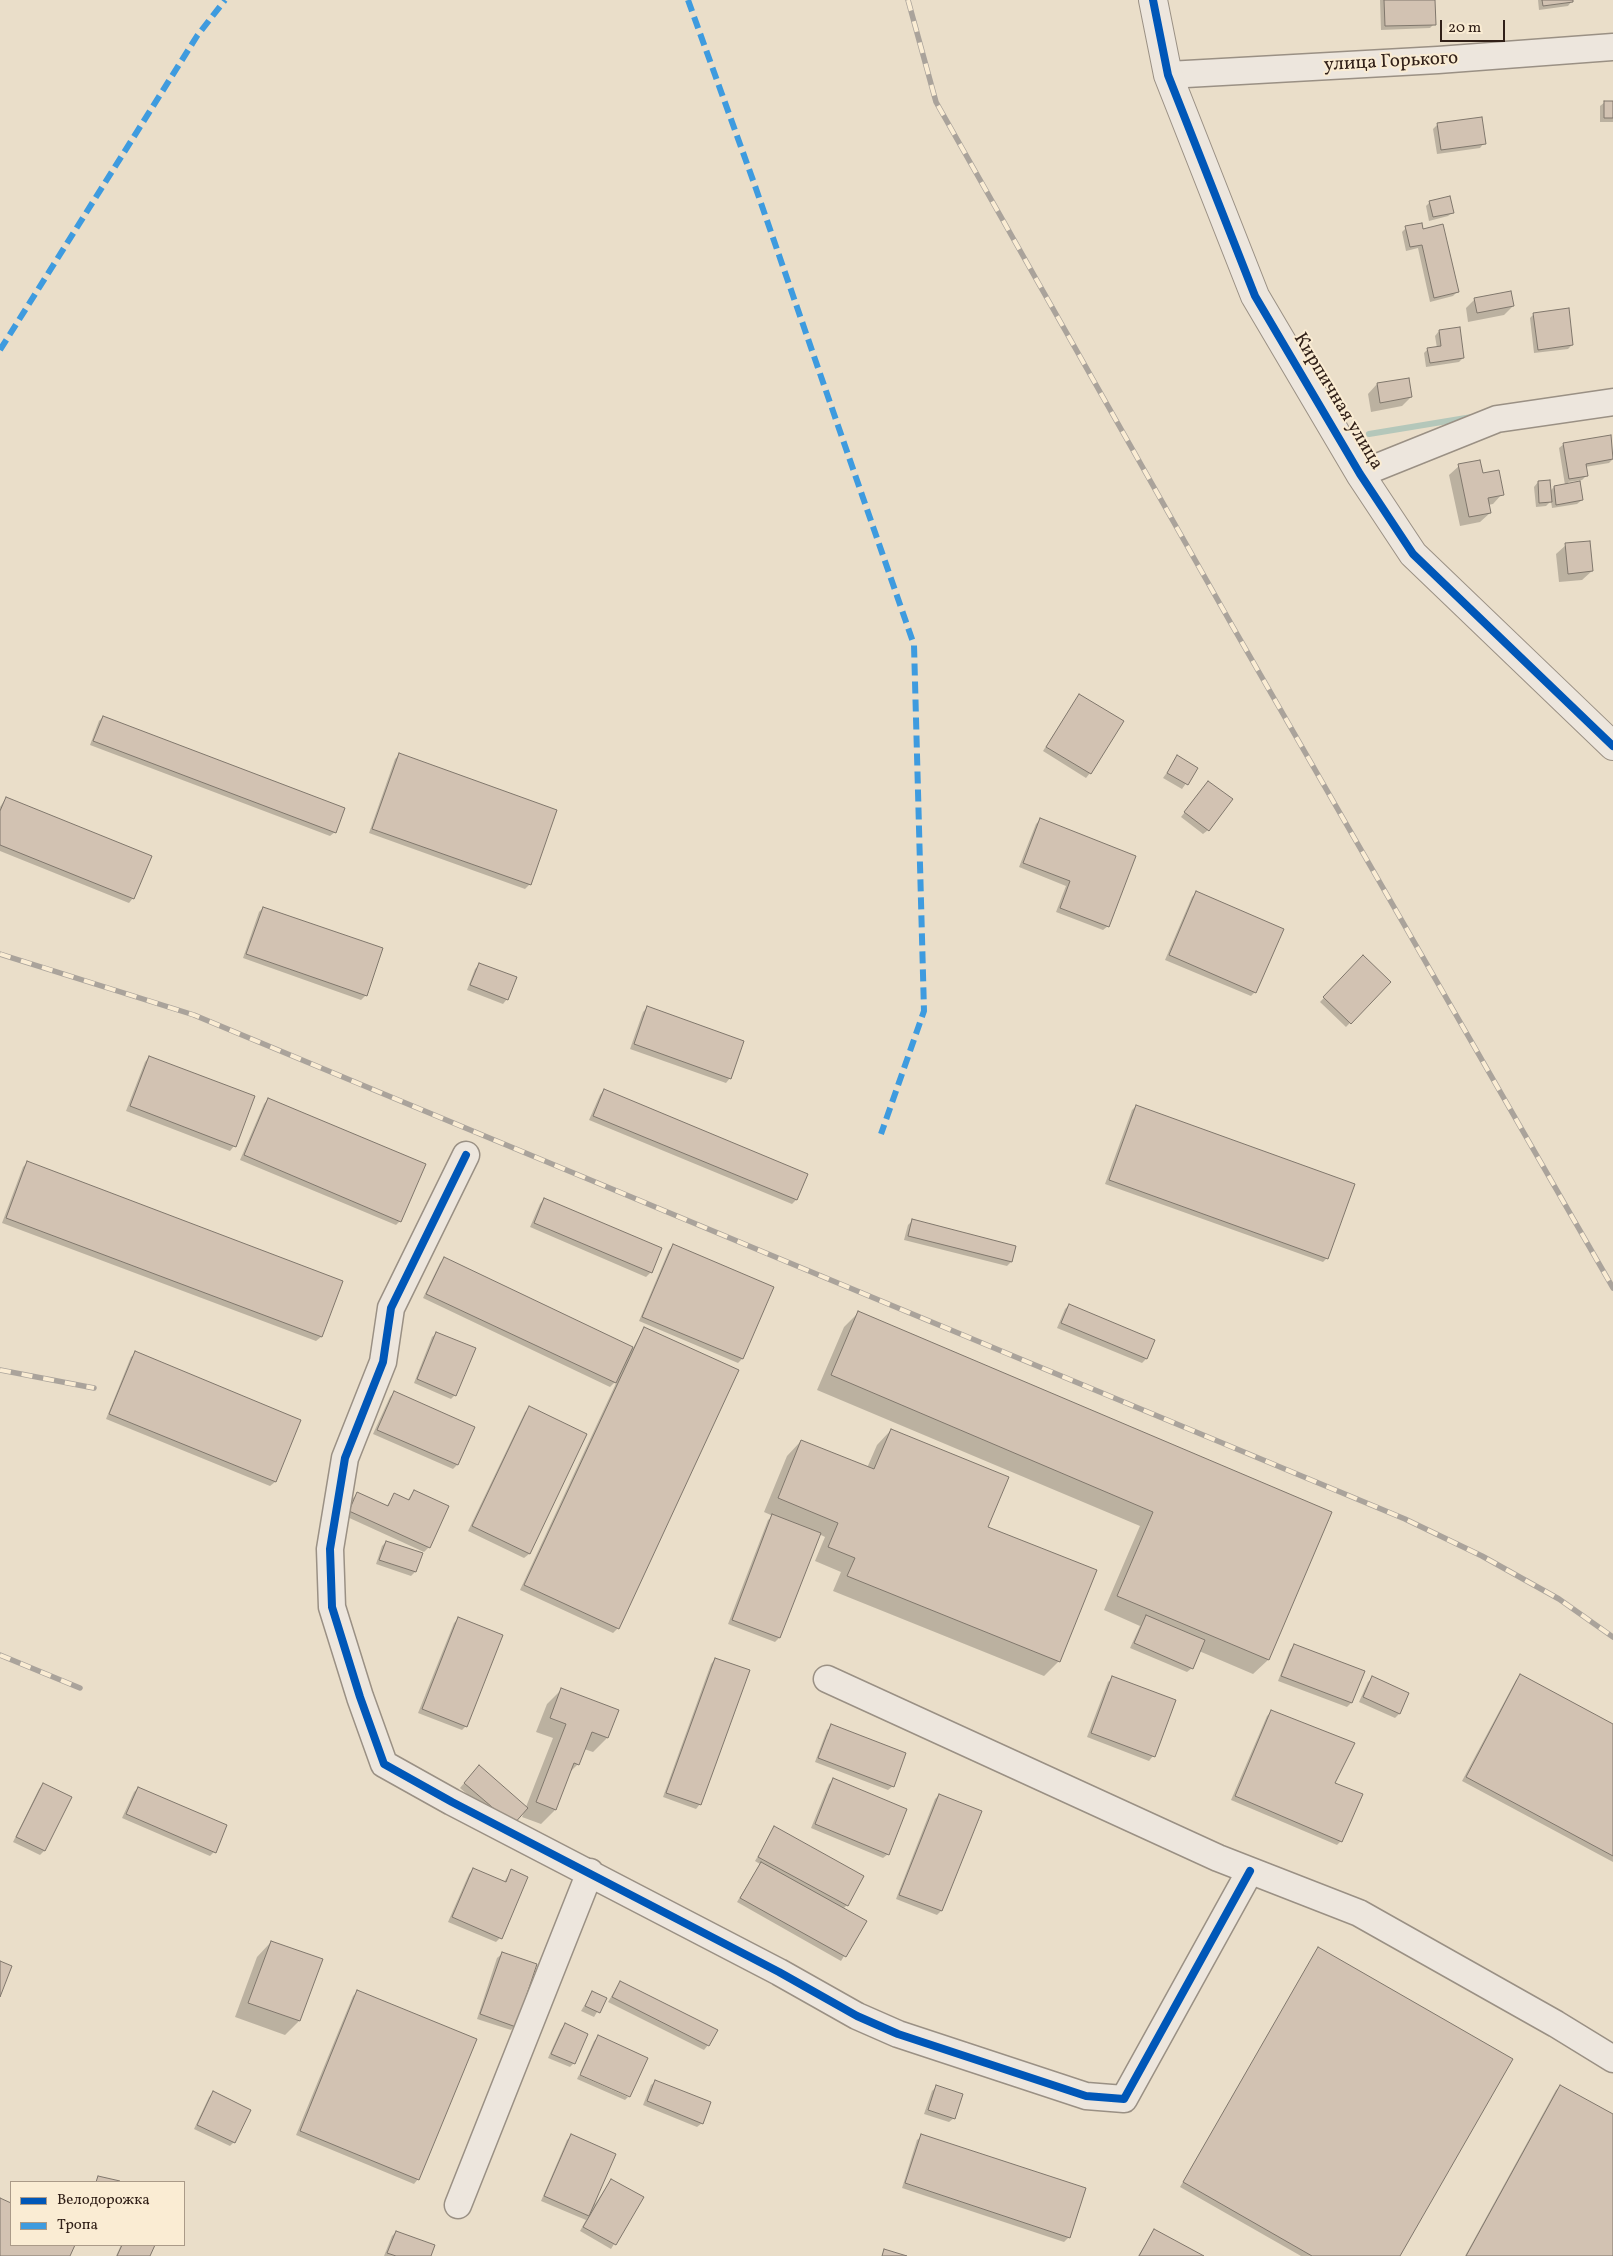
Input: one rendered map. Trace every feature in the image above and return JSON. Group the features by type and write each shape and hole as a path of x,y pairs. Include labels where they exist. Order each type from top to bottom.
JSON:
{"street":[{"name":"Кирпичная улица","path":"1153,0 1168,75 1255,296 1360,474 1413,554 1613,746"},
{"name":"улица Горького","path":"1168,75 1438,60 1613,47"},
{"path":"1360,474 1497,419 1613,402"},
{"path":"466,1155 391,1308 383,1362 346,1458 330,1549 332,1607 360,1697 384,1764 452,1802 590,1872 779,1972 857,2016 898,2034 1086,2096 1124,2099 1250,1871"},
{"path":"826,1679 1218,1858 1359,1913 1556,2024 1613,2059"},
{"path":"458,2205 590,1872"}],"building":[{"path":"1384,0 1435,0 1436,25 1385,26"},
{"path":"1542,0 1573,0 1573,2 1543,6"},
{"path":"1604,101 1613,101 1613,118 1604,118"},
{"path":"1482,117 1486,144 1441,150 1437,123"},
{"path":"1450,196 1454,213 1433,217 1429,201"},
{"path":"1422,223 1423,229 1443,224 1459,292 1434,298 1422,245 1410,247 1405,226"},
{"path":"1511,291 1514,306 1477,313 1474,298"},
{"path":"1569,308 1573,345 1538,350 1533,313"},
{"path":"1460,327 1464,358 1430,363 1427,348 1441,346 1439,330"},
{"path":"1409,378 1412,397 1380,403 1377,383"},
{"path":"1611,435 1613,459 1586,464 1588,476 1569,479 1563,443"},
{"path":"1480,460 1483,473 1499,470 1504,495 1488,498 1491,513 1469,517 1458,464"},
{"path":"1550,480 1552,502 1539,503 1538,481"},
{"path":"1580,481 1583,500 1556,505 1554,486"},
{"path":"1590,541 1593,571 1568,574 1565,543"},
{"path":"1079,694 1124,721 1091,774 1046,747"},
{"path":"103,716 345,808 336,833 93,741"},
{"path":"399,753 557,810 531,885 372,829"},
{"path":"1177,755 1198,768 1188,785 1167,773"},
{"path":"1208,781 1233,799 1209,831 1184,812"},
{"path":"6,797 152,856 134,899 0,845 0,811"},
{"path":"1040,818 1136,856 1109,927 1060,908 1070,881 1023,863"},
{"path":"1196,891 1284,929 1256,993 1169,955"},
{"path":"263,907 383,948 367,996 246,954"},
{"path":"1363,955 1391,982 1351,1024 1323,997"},
{"path":"479,963 517,977 508,1000 470,985"},
{"path":"647,1006 744,1041 731,1079 634,1044"},
{"path":"149,1056 255,1096 236,1147 130,1106"},
{"path":"604,1089 808,1174 797,1200 593,1116"},
{"path":"268,1098 426,1164 401,1222 244,1155"},
{"path":"1136,1105 1355,1184 1328,1259 1109,1180"},
{"path":"27,1161 343,1281 322,1337 6,1218"},
{"path":"544,1198 662,1248 652,1273 534,1223"},
{"path":"912,1219 1016,1246 1012,1262 908,1236"},
{"path":"673,1244 774,1287 743,1359 642,1317"},
{"path":"444,1257 633,1347 616,1383 426,1294"},
{"path":"1069,1304 1155,1340 1147,1359 1061,1323"},
{"path":"858,1311 1332,1512 1269,1660 1117,1596 1153,1512 831,1375"},
{"path":"644,1327 739,1370 619,1629 524,1585"},
{"path":"436,1332 476,1348 456,1396 417,1379"},
{"path":"135,1351 301,1420 276,1482 109,1414"},
{"path":"394,1391 475,1427 458,1465 377,1430"},
{"path":"529,1406 587,1434 530,1554 472,1526"},
{"path":"891,1429 1009,1477 988,1527 1097,1570 1060,1662 847,1576 855,1558 828,1547 838,1523 778,1498 801,1440 874,1469"},
{"path":"414,1490 449,1506 430,1548 349,1511 357,1492 388,1506 394,1493 409,1500"},
{"path":"772,1514 821,1533 780,1638 732,1620"},
{"path":"386,1541 423,1553 416,1572 379,1560"},
{"path":"1146,1615 1205,1640 1193,1669 1134,1643"},
{"path":"458,1617 503,1635 467,1727 422,1709"},
{"path":"1294,1644 1365,1671 1352,1703 1281,1676"},
{"path":"715,1658 750,1670 701,1805 666,1793"},
{"path":"1520,1674 1613,1724 1613,1856 1466,1777"},
{"path":"1112,1676 1176,1700 1155,1757 1091,1733"},
{"path":"1372,1676 1409,1693 1400,1714 1363,1697"},
{"path":"561,1688 619,1710 608,1738 592,1732 579,1765 574,1763 556,1810 536,1802 566,1724 550,1718"},
{"path":"1271,1710 1355,1743 1335,1783 1363,1794 1342,1842 1235,1796"},
{"path":"831,1724 906,1753 894,1787 818,1758"},
{"path":"479,1765 528,1808 513,1825 464,1783"},
{"path":"833,1778 907,1809 889,1855 815,1824"},
{"path":"43,1783 72,1797 45,1851 16,1837"},
{"path":"138,1787 227,1825 216,1853 126,1814"},
{"path":"939,1794 982,1811 942,1911 899,1895"},
{"path":"774,1826 864,1876 848,1906 758,1857"},
{"path":"761,1862 867,1921 846,1957 740,1898"},
{"path":"473,1868 506,1882 511,1869 528,1877 502,1939 452,1917"},
{"path":"271,1941 323,1959 300,2021 248,2003"},
{"path":"1318,1947 1513,2059 1400,2256 1312,2256 1183,2182"},
{"path":"502,1952 537,1964 516,2027 480,2014"},
{"path":"0,1961 12,1966 0,1997"},
{"path":"620,1981 718,2030 709,2046 612,1997"},
{"path":"357,1990 477,2039 419,2180 300,2131"},
{"path":"592,1991 607,1998 600,2013 585,2006"},
{"path":"565,2023 588,2034 575,2064 551,2054"},
{"path":"598,2035 648,2058 630,2097 580,2075"},
{"path":"655,2080 711,2102 703,2124 647,2101"},
{"path":"936,2085 963,2094 955,2119 928,2110"},
{"path":"1560,2085 1613,2114 1613,2256 1466,2256"},
{"path":"213,2091 251,2110 235,2143 197,2125"},
{"path":"571,2134 616,2154 589,2216 544,2196"},
{"path":"921,2134 1086,2188 1070,2238 905,2183"},
{"path":"98,2176 120,2181 96,2181"},
{"path":"611,2179 644,2197 616,2245 583,2227"},
{"path":"0,2198 10,2203 10,2246 75,2246 70,2256 0,2256"},
{"path":"1154,2229 1204,2256 1139,2256"},
{"path":"396,2231 435,2245 431,2256 396,2256 387,2253"},
{"path":"122,2246 155,2246 150,2256 117,2256"},
{"path":"884,2249 907,2256 882,2256"}],"waterway":[{"path":"1369,434 1472,417"}],"railway":[{"path":"908,0 936,102 1233,627 1613,1288"},
{"path":"0,954 194,1015 1405,1519 1482,1556 1559,1599 1613,1637"},
{"path":"0,1370 94,1388"},
{"path":"0,1655 80,1688"}],"marked path":[{"path":"0,350 197,36 225,0"},
{"path":"688,0 754,183 914,645 924,1011 881,1134"}],"cycle path":[{"path":"1153,0 1168,75 1255,296 1360,474 1413,554 1613,746"},
{"path":"466,1155 391,1308 383,1362 345,1458 330,1549 332,1607 360,1697 384,1764 452,1802 779,1972 857,2016 898,2034 1086,2096 1124,2099 1250,1871"}]}
